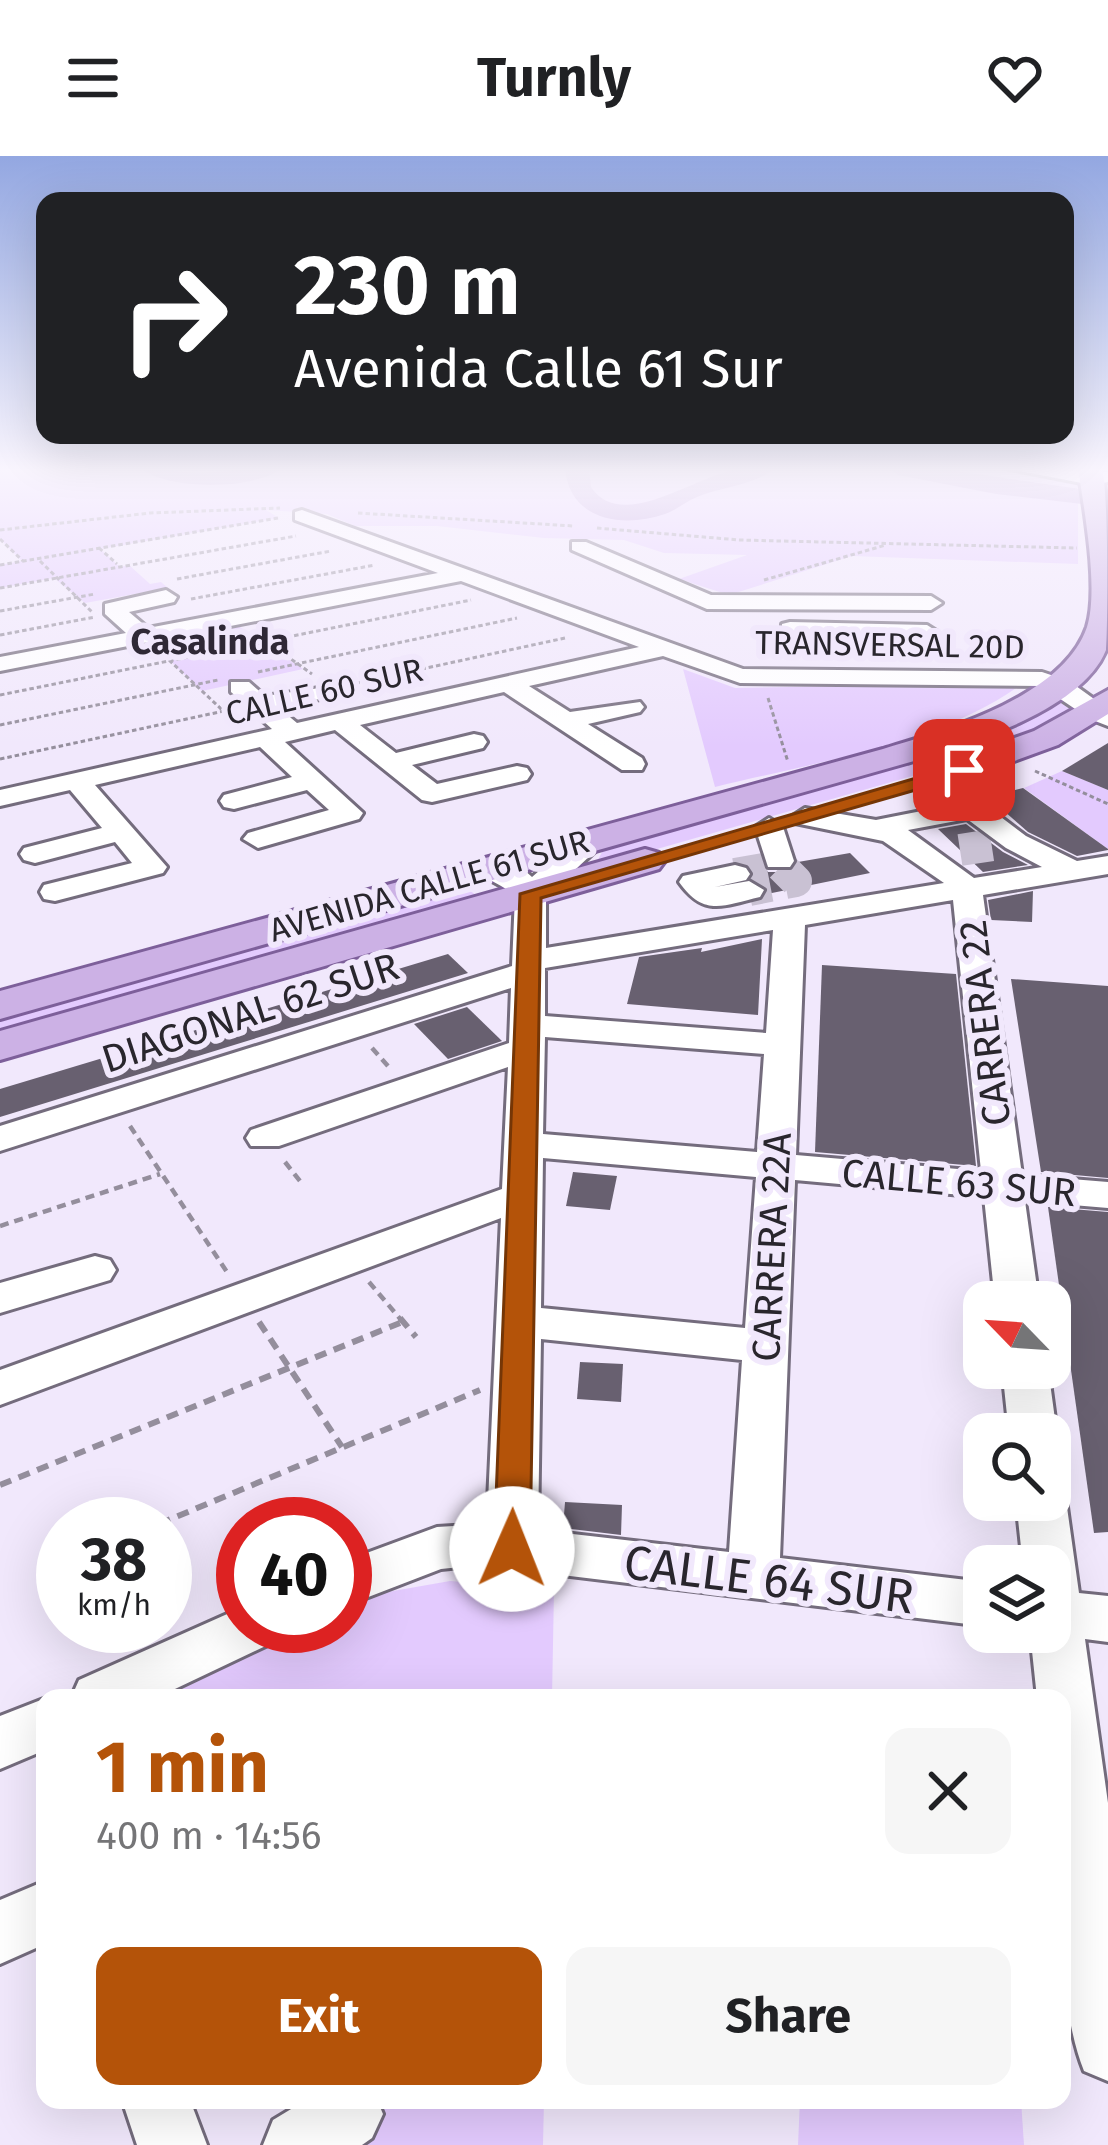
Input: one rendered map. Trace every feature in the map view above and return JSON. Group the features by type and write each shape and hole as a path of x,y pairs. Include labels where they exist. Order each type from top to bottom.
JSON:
{"main road":[{"name":"AVENIDA CALLE 61 SUR","path":"0,1046 643,862 774,844 800,800 1011,713 1059,683 1086,656 1103,625 1101,561"},
{"name":"AVENIDA CALLE 61 SUR","path":"0,1005 592,839 964,770 1103,710"}],"street":[{"path":"424,561 662,649 717,649 707,602"},
{"path":"617,561 707,602 931,603"},
{"path":"0,664 130,630 233,619 461,574"},
{"path":"130,630 179,600"},
{"path":"130,630 113,609 179,600"},
{"path":"756,628 927,632"},
{"name":"CALLE 60 SUR","path":"0,798 270,737 324,697 507,683 662,649"},
{"name":"TRANSVERSAL 20D","path":"717,649 763,679 1034,678 1059,683"},
{"path":"507,683 632,764"},
{"path":"1059,683 1103,710"},
{"path":"250,685 324,697 400,769 496,757"},
{"path":"247,820 323,789 270,737 250,685"},
{"path":"565,721 638,716 590,737"},
{"path":"964,770 972,809 1007,843 1072,870"},
{"path":"47,872 128,841 76,781"},
{"path":"800,800 946,852 967,888"},
{"path":"884,827 972,809"},
{"path":"530,894 592,839"},
{"path":"643,862 694,881 708,898 742,882"},
{"name":"DIAGONAL 62 SUR","path":"0,1139 528,967 790,916 1108,866"},
{"path":"490,868 512,875 530,894 512,1549"},
{"name":"CARRERA 22","path":"967,888 1014,1281"},
{"name":"CARRERA 22A","path":"752,1577 790,916"},
{"path":"265,1138 408,1088 526,1037 783,1045"},
{"name":"CALLE 63 SUR","path":"523,1144 1108,1195"},
{"path":"0,1388 522,1196"},
{"path":"1,1295 95,1270"},
{"path":"519,1322 766,1346"},
{"name":"CALLE 64 SUR","path":"372,1574 437,1548 479,1544 963,1602"},
{"path":"118,1689 216,1644"},
{"path":"1068,1653 1108,2047"},
{"path":"0,1932 36,1916"},
{"path":"159,2109 172,2145"}],"path":[{"path":"0,565 23,561"},
{"path":"40,561 97,617 130,630 224,711 270,737"},
{"path":"113,561 120,567"},
{"path":"0,587 149,561"},
{"path":"179,600 314,561"},
{"path":"179,600 400,561"},
{"path":"707,602 830,561"},
{"path":"128,565 139,574"},
{"path":"0,611 112,591"},
{"path":"0,694 509,592"},
{"path":"324,697 558,610"},
{"path":"0,635 97,617"},
{"path":"233,619 265,641 324,697"},
{"path":"0,725 195,685 250,685 324,697 608,628"},
{"path":"763,679 800,800"},
{"path":"0,759 224,711"},
{"path":"1003,756 1108,804"},
{"path":"353,1027 408,1088"},
{"path":"0,1226 163,1173"},
{"path":"351,1258 416,1337"},
{"path":"0,1485 400,1323"},
{"path":"192,1510 494,1384"}],"shaded area":[{"path":"113,561 120,567 129,565 150,584 161,582 168,588 85,603 54,578 0,588 0,565"},
{"path":"731,561 837,561 729,595 679,579"},
{"path":"988,561 1078,561 1078,564"},
{"path":"234,623 303,669 202,691 148,640"},
{"path":"683,669 735,688 1023,683 991,704 916,736 715,787"},
{"path":"1057,698 1075,706 1032,732 916,775 594,867 607,843"},
{"path":"1062,771 1108,790 1108,849 1024,788"},
{"path":"462,885 480,898 0,1037 0,1015"},
{"path":"450,1581 554,1590 552,1689 179,1689 251,1653 372,1653 372,1596"},
{"path":"347,2109 544,2109 543,2145 362,2145"},
{"path":"800,2109 1022,2109 1024,2145 798,2145"}],"building":[{"path":"1108,743 1108,790 1062,771"},
{"path":"1023,788 1108,850 1077,856 1028,832 988,797"},
{"path":"966,824 1028,865 983,872 938,829"},
{"path":"850,853 870,873 767,894 766,886 753,878 750,866 762,864 768,872 790,872 798,862"},
{"path":"1033,891 1032,922 991,920 988,900"},
{"path":"762,939 758,1015 627,1004 639,957 702,948 701,952"},
{"path":"448,954 468,973 0,1117 0,1089"},
{"path":"822,965 956,974 976,1166 815,1152"},
{"path":"1011,979 1108,986 1108,1178 1041,1172"},
{"path":"467,1007 502,1041 448,1059 414,1024"},
{"path":"573,1172 617,1176 610,1210 566,1206"},
{"path":"1048,1207 1108,1212 1108,1532 1094,1533 1071,1370 1071,1281 1058,1281"},
{"path":"580,1362 623,1364 621,1402 577,1399"},
{"path":"565,1502 622,1505 621,1535 563,1528"}],"tunnel":[{"path":"960,850 999,844"},
{"path":"735,874 781,866 796,881 749,890"}],"district":[{"name":"Casalinda","path":"210,641"}],"route":[{"path":"512,1549 530,894 964,770"}]}
